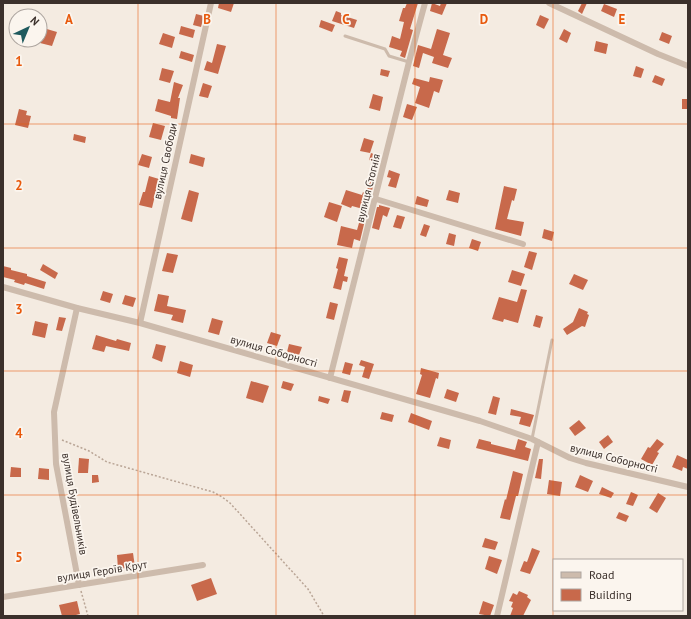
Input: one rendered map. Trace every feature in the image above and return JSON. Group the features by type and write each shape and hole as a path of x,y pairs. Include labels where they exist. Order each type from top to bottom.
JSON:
{"street":[{"name":"вулиця Свободи","path":"140,323 211,3"},
{"name":"вулиця Стогнія","path":"330,378 425,3"},
{"path":"549,3 658,54 688,66"},
{"path":"376,199 523,244"},
{"name":"вулиця Соборності","path":"3,287 77,308 140,323 480,422 532,439 556,452 586,463 688,487"},
{"name":"вулиця Будівельників","path":"77,308 54,412 56,464 79,585"},
{"path":"497,616 538,442"},
{"name":"вулиця Героїв Крут","path":"3,597 203,565"}],"lane":[{"path":"345,36 385,49 389,56 409,62"},
{"path":"532,439 552,340"}],"path":[{"path":"55,437 89,451 107,462 212,492 222,497 230,503 308,589 324,616"},
{"path":"79,585 88,616"}],"building":[{"path":"219,3 234,3 231,12 218,8"},
{"path":"407,3 418,3 410,29 413,30 405,58 400,56 402,51 389,47 392,36 400,39 404,22 399,21 403,8 405,8"},
{"path":"432,3 440,6 441,3 447,3 442,15 430,11"},
{"path":"582,3 587,3 582,14 578,11"},
{"path":"604,4 617,9 614,17 601,11"},
{"path":"336,11 341,13 341,15 357,20 354,28 332,21"},
{"path":"196,14 204,16 201,27 193,25"},
{"path":"540,15 549,19 544,29 536,25"},
{"path":"321,20 335,25 332,32 319,27"},
{"path":"181,26 195,30 193,38 179,34"},
{"path":"48,29 57,32 52,46 48,45"},
{"path":"437,29 450,33 443,55 452,58 448,68 432,63 434,57 423,53 419,68 413,66 418,45 431,49"},
{"path":"564,29 571,33 567,43 559,39"},
{"path":"662,32 672,36 669,44 659,40"},
{"path":"163,33 175,37 172,48 159,44"},
{"path":"596,41 608,44 606,54 594,51"},
{"path":"217,44 226,46 218,74 204,70 207,61 212,63"},
{"path":"181,51 194,55 192,62 179,58"},
{"path":"636,66 644,69 641,78 633,76"},
{"path":"162,68 174,71 170,83 159,80"},
{"path":"381,69 390,71 388,77 380,75"},
{"path":"655,75 665,79 662,86 652,82"},
{"path":"430,77 443,80 439,93 434,91 429,108 415,103 420,87 412,84 414,78 429,82"},
{"path":"174,82 183,85 178,98 180,98 177,119 155,111 158,99 170,102"},
{"path":"203,83 212,86 208,98 199,96"},
{"path":"373,94 383,97 380,111 369,108"},
{"path":"682,99 688,99 688,109 682,109"},
{"path":"407,104 417,107 412,120 403,117"},
{"path":"19,109 27,111 26,115 31,116 28,128 15,125"},
{"path":"153,123 165,126 161,140 149,137"},
{"path":"74,134 86,137 85,143 73,140"},
{"path":"364,138 374,141 370,153 360,151"},
{"path":"371,153 381,157 378,163 369,160"},
{"path":"142,154 152,157 149,168 138,165"},
{"path":"191,154 205,158 203,167 189,163"},
{"path":"389,170 400,174 396,188 388,186 391,178 387,177"},
{"path":"149,176 159,179 152,208 139,205 143,192 145,192"},
{"path":"370,181 374,182 360,241 354,239 352,248 337,245 341,226 357,230 363,209 352,206 351,208 341,204 346,190 362,195 363,192 366,193"},
{"path":"504,186 517,189 514,201 512,200 507,219 524,222 521,236 495,229"},
{"path":"189,190 199,193 192,222 181,219"},
{"path":"449,190 460,193 458,203 446,200"},
{"path":"417,196 429,200 427,207 415,204"},
{"path":"329,202 342,206 337,222 324,217"},
{"path":"379,205 390,208 387,217 383,215 379,230 372,228 377,207 379,207"},
{"path":"397,215 405,217 401,229 393,227"},
{"path":"424,224 430,226 426,237 420,235"},
{"path":"544,229 554,232 552,241 542,238"},
{"path":"449,233 456,235 454,246 446,244"},
{"path":"472,239 481,242 478,251 469,248"},
{"path":"529,251 537,253 532,270 524,267"},
{"path":"167,253 178,255 173,273 162,271"},
{"path":"339,257 348,259 344,276 348,277 347,282 343,281 341,290 333,288 338,269 336,268"},
{"path":"43,264 58,273 55,279 40,270"},
{"path":"3,266 46,282 44,289 25,283 24,285 14,282 15,280 3,277"},
{"path":"512,270 525,274 521,286 508,282"},
{"path":"574,274 588,280 583,290 569,284"},
{"path":"521,289 527,290 518,323 504,319 503,322 492,319 499,297 517,302"},
{"path":"103,291 113,294 110,303 100,300"},
{"path":"158,294 169,296 167,306 186,310 183,323 171,320 173,315 154,311"},
{"path":"125,295 136,298 133,307 122,304"},
{"path":"330,302 338,304 334,320 326,318"},
{"path":"579,308 588,312 587,314 589,315 585,327 582,326 567,335 563,329 573,322"},
{"path":"536,315 543,317 540,328 533,326"},
{"path":"59,317 66,318 62,331 56,330"},
{"path":"212,318 223,321 219,335 208,332"},
{"path":"35,321 48,324 45,338 32,335"},
{"path":"271,332 281,335 277,346 267,343"},
{"path":"96,335 116,341 117,339 131,343 129,351 106,346 104,352 92,349"},
{"path":"156,344 166,346 162,362 152,358"},
{"path":"289,344 302,347 299,355 287,352"},
{"path":"361,360 374,364 369,379 362,377 365,367 359,365"},
{"path":"180,361 193,365 190,377 177,373"},
{"path":"345,362 353,364 350,375 342,373"},
{"path":"421,368 439,373 430,398 416,394 422,375 420,374"},
{"path":"251,381 269,386 263,403 246,398"},
{"path":"283,381 294,384 291,391 281,388"},
{"path":"447,389 459,393 456,402 444,398"},
{"path":"344,390 351,391 348,403 341,401"},
{"path":"319,396 330,399 328,404 318,401"},
{"path":"493,396 500,398 496,415 488,413"},
{"path":"511,409 534,415 530,427 519,424 521,417 510,415"},
{"path":"382,412 394,415 392,422 380,419"},
{"path":"411,413 432,421 429,430 408,422"},
{"path":"579,420 586,428 575,436 569,428"},
{"path":"608,435 613,442 604,449 599,442"},
{"path":"440,437 451,440 449,449 437,446"},
{"path":"479,439 491,442 491,444 515,450 518,439 527,442 525,447 531,449 528,461 476,448"},
{"path":"657,439 664,444 657,452 659,453 652,465 641,459 648,447 650,448"},
{"path":"677,455 688,460 688,469 683,467 682,471 672,467"},
{"path":"79,458 89,459 88,473 78,473"},
{"path":"539,459 543,459 541,479 535,478"},
{"path":"11,467 21,468 21,477 10,477"},
{"path":"39,468 49,469 49,480 38,479"},
{"path":"513,471 523,474 510,520 500,518"},
{"path":"92,475 98,475 99,482 92,483"},
{"path":"580,475 593,481 588,492 575,487"},
{"path":"549,480 562,482 560,496 547,494"},
{"path":"602,487 614,493 611,498 599,494"},
{"path":"631,492 638,495 633,506 626,504"},
{"path":"658,493 666,498 657,513 649,508"},
{"path":"619,512 629,516 626,522 616,518"},
{"path":"485,538 498,542 495,550 482,547"},
{"path":"532,548 540,551 530,574 520,571 524,561 527,562"},
{"path":"133,553 135,567 118,569 117,555"},
{"path":"489,556 502,560 497,574 485,569"},
{"path":"211,578 217,594 197,601 191,585"},
{"path":"519,591 528,595 527,597 531,600 523,616 510,616 513,608 511,607 513,602 509,601 513,593 517,595"},
{"path":"77,601 80,614 62,616 59,605"},
{"path":"483,601 494,605 490,616 479,614"}]}
